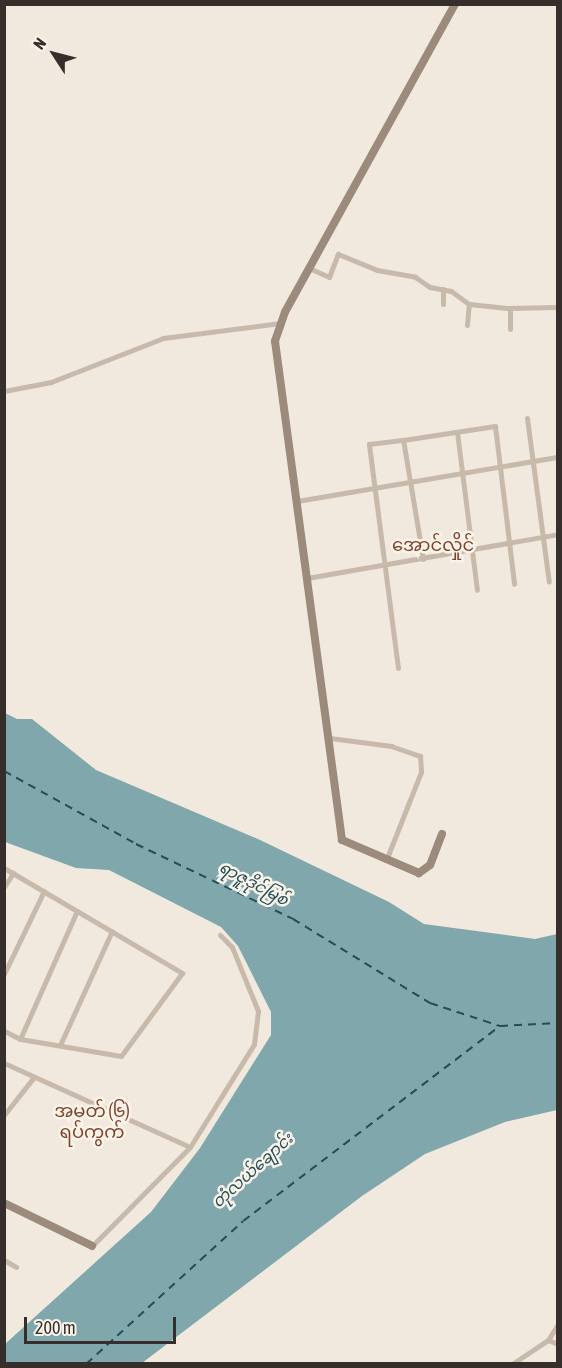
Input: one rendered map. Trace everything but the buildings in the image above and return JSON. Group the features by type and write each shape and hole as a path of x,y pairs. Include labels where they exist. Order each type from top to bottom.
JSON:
{"street":[{"path":"442,834 430,865 419,873 342,840 275,341 280,323 309,268 455,4"},
{"path":"309,268 329,277 338,254 377,270 416,277 430,287 443,289 470,304 510,308 558,307"},
{"path":"412,284 416,277"},
{"path":"443,289 443,304"},
{"path":"467,325 470,304"},
{"path":"510,308 510,329"},
{"path":"4,391 51,382 164,338 280,323"},
{"path":"527,418 549,582"},
{"path":"398,668 369,444 495,426 514,584"},
{"path":"457,432 477,590"},
{"path":"403,440 423,559"},
{"path":"297,501 375,490 558,457"},
{"path":"307,578 558,534"},
{"path":"330,738 391,746 420,756 421,772 387,858"},
{"path":"4,867 179,968 181,976 122,1056 20,1039 4,1031"},
{"path":"4,887 13,873"},
{"path":"4,974 44,891"},
{"path":"20,1039 77,911"},
{"path":"60,1045 112,931"},
{"path":"4,1203 93,1246 190,1147 254,1044 259,1021 232,947 220,935"},
{"path":"4,1063 190,1147"},
{"path":"4,1115 7,1106 33,1077"},
{"path":"4,1260 16,1267"},
{"path":"512,1364 548,1340 558,1324"},
{"path":"548,1340 558,1344"}],"water":[{"path":"5,713 17,719 32,719 96,770 258,839 389,902 424,924 535,939 557,934 557,1110 505,1122 425,1154 362,1196 142,1363 5,1363 5,1344 151,1212 200,1148 271,1035 271,1012 238,946 221,927 109,870 76,868 5,842"}],"ferry route":[{"path":"4,771 136,844 293,919 430,1003 500,1026 558,1023"},
{"path":"86,1364 243,1221 499,1027"}],"district":[{"name":"အောင်လှိုင်","path":"433,545"},
{"name":"အမှတ် (၆) ရပ်ကွက်","path":"92,1122"}],"water label":[{"name":"ရာဇူဒိုင်မြစ်","path":"254,883"},
{"name":"တုံလယ်ချောင်း","path":"252,1170"}]}
